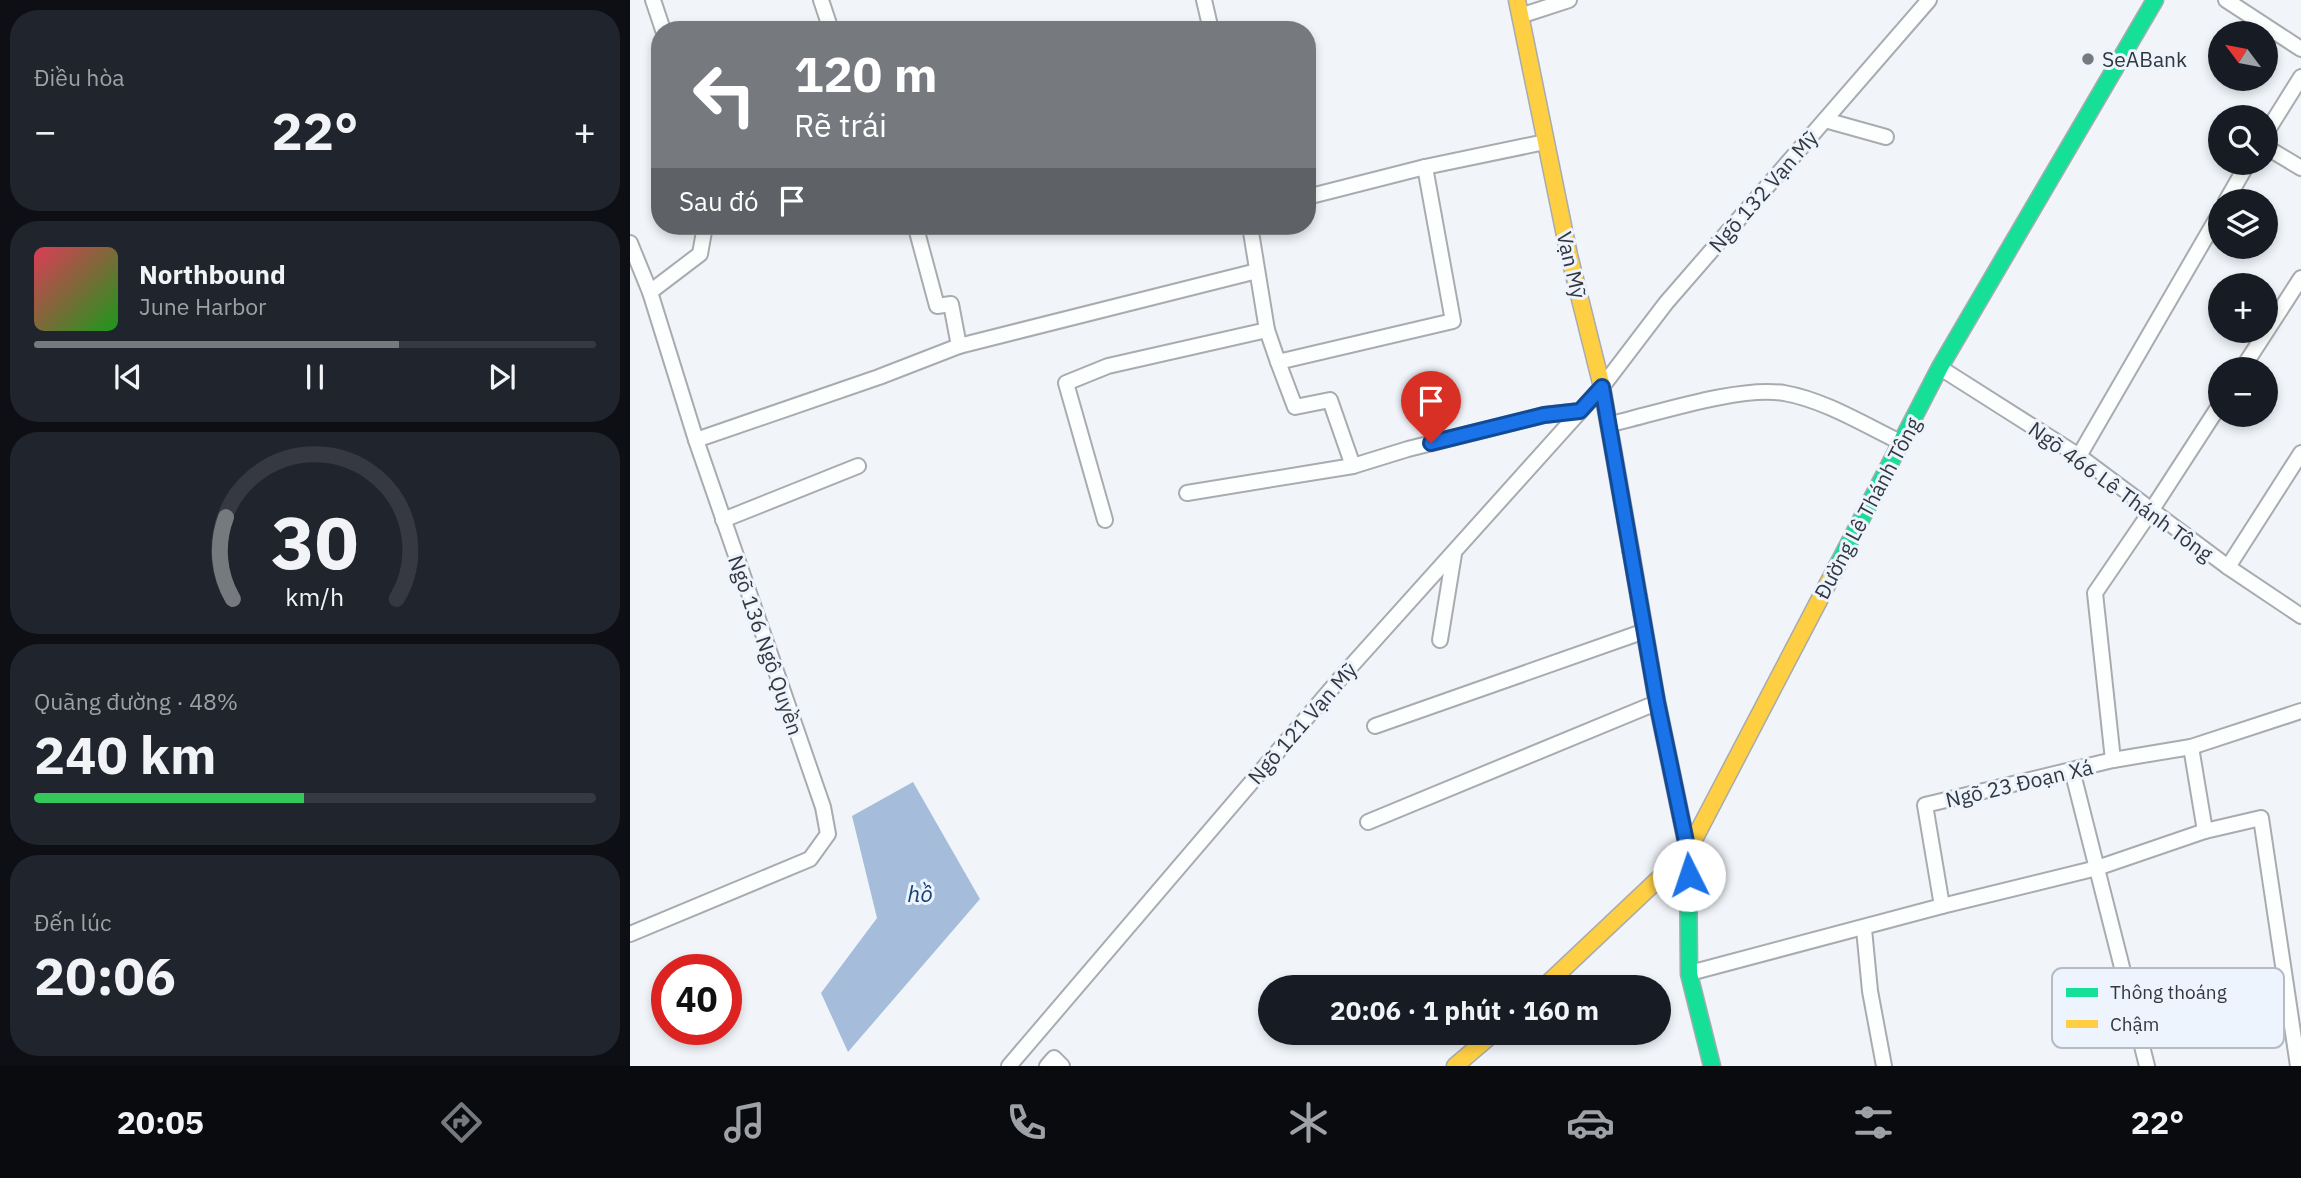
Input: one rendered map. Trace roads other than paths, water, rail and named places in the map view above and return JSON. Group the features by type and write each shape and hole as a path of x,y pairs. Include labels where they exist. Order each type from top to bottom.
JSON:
{"main road":[{"name":"Đường Lê Thánh Tông","path":"1557,975 1688,851 1940,368 2155,0"},
{"name":"Vạn Mỹ","path":"1518,8 1569,256 1602,387 1657,702 1688,851 1689,974 1712,1066"},
{"path":"1455,1066 1480,1045"}],"lane":[{"path":"653,0 660,21"},
{"path":"821,0 828,21"},
{"path":"1204,0 1209,21"},
{"path":"1518,8 1569,0"},
{"name":"Ngõ 132 Vạn Mỹ","path":"1602,387 1666,303 1929,0"},
{"path":"2226,0 2301,49"},
{"path":"2278,114 2301,77"},
{"path":"1825,120 1886,137"},
{"path":"1316,195 1425,167 1547,142"},
{"path":"2278,154 2301,168"},
{"path":"1278,362 1452,321 1425,167"},
{"path":"2079,456 2208,233"},
{"path":"650,292 700,254 703,235"},
{"path":"921,235 937,306 951,303 959,346"},
{"path":"1251,235 1267,330 1295,408 1330,400 1353,467"},
{"name":"Ngõ 136 Ngô Quyền","path":"630,243 650,292 696,440 822,807 828,834 810,859 630,934"},
{"path":"696,440 879,377 959,346 1257,271"},
{"path":"2250,357 2301,278"},
{"path":"1105,520 1066,383 1108,366 1267,330"},
{"name":"Ngõ 466 Lê Thánh Tông","path":"1940,368 2079,456 2228,567 2301,616"},
{"name":"Ngõ 121 Vạn Mỹ","path":"1009,1066 1344,674 1602,387"},
{"path":"1609,425 1758,391 1786,393 1810,400 1901,443"},
{"path":"1187,493 1353,467 1408,449 1544,415 1580,411"},
{"path":"2113,760 2095,593 2208,423"},
{"path":"2228,567 2301,453"},
{"path":"723,520 858,466"},
{"path":"1440,640 1454,554"},
{"path":"1375,726 1646,630"},
{"path":"1368,822 1657,702"},
{"name":"Ngõ 23 Đoạn Xá","path":"1942,906 1925,805 2113,760 2191,747 2301,711"},
{"path":"2191,747 2205,831"},
{"path":"2072,770 2122,968"},
{"path":"1689,974 2097,867 2205,831 2261,818 2283,968"},
{"path":"1864,929 1870,991 1884,1066"},
{"path":"2284,972 2298,1066"},
{"path":"2142,1048 2147,1066"},
{"path":"1046,1066 1054,1058 1062,1066"}],"water":[{"name":"hồ","path":"913,782 980,899 848,1052 821,993 877,918 852,816"}],"place":[{"name":"SeABank","path":"2088,59"}]}
